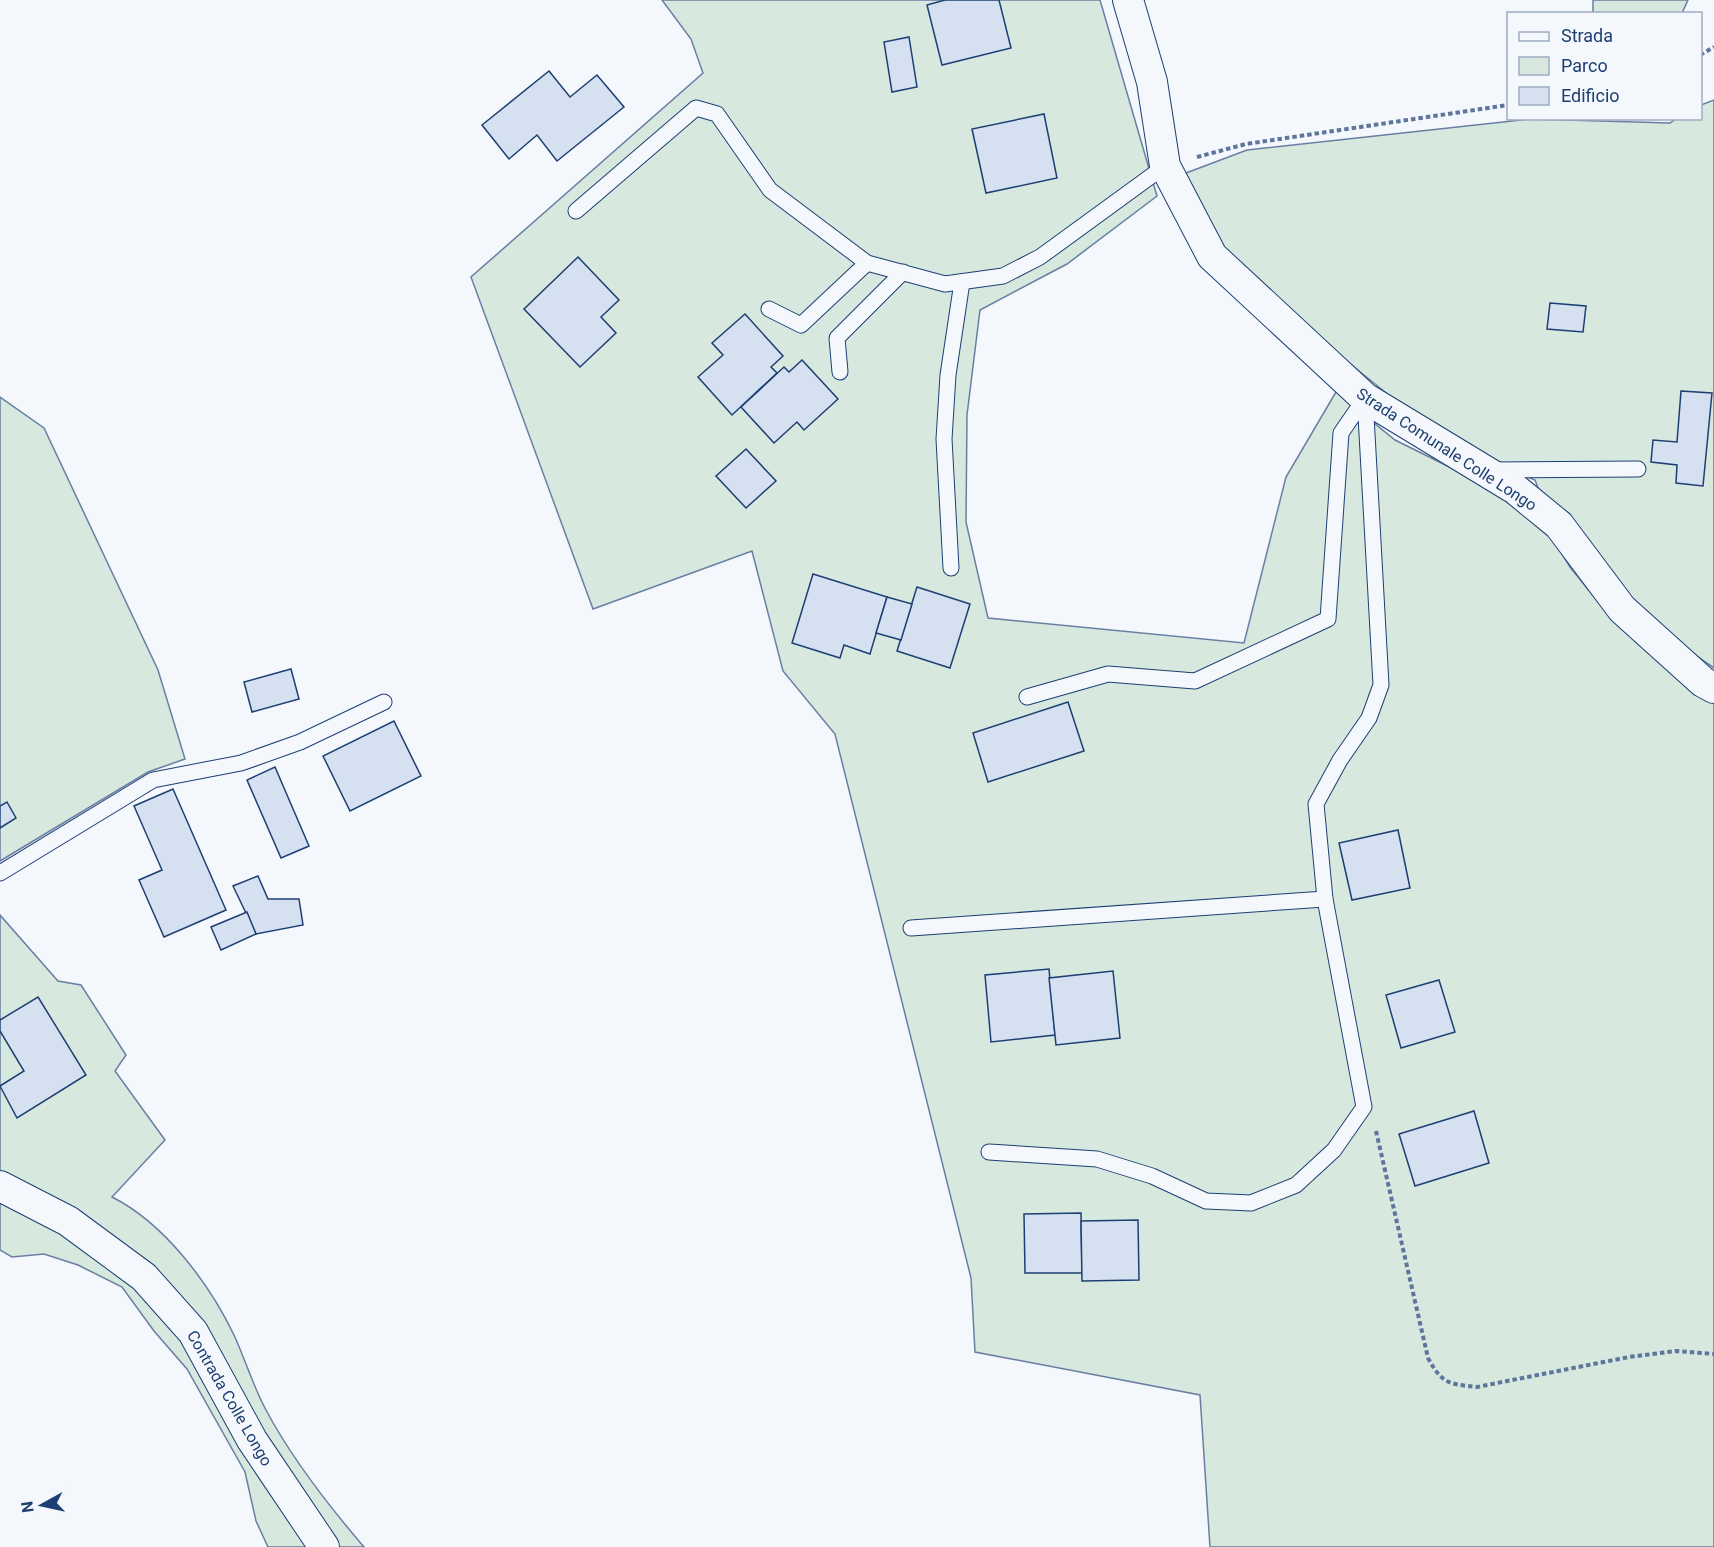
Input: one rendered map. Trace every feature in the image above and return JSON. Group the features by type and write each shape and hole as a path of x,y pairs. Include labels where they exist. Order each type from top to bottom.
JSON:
{"street":[{"name":"Strada Comunale Colle Longo","path":"1128,0 1152,82 1165,166 1212,256 1365,398 1515,489 1559,525 1622,609 1702,682 1714,688"},
{"name":"Contrada Colle Longo","path":"0,1186 68,1221 144,1277 158,1292 193,1332 252,1440 324,1547"}],"lane":[{"path":"576,211 696,108 717,114 770,190 867,263 945,284 1003,276 1040,257 1165,166"},
{"path":"769,309 801,325 867,263"},
{"path":"840,372 837,338 903,272"},
{"path":"951,568 944,439 948,375 962,282"},
{"path":"1027,697 1108,674 1195,681 1328,619 1341,433 1365,398"},
{"path":"989,1152 1097,1159 1152,1176 1206,1201 1251,1203 1296,1185 1334,1150 1364,1107 1325,899 1316,804 1340,760 1369,718 1381,685 1365,398"},
{"path":"1482,470 1638,469"},
{"path":"0,873 153,780 241,763 300,742 384,702"},
{"path":"910,928 1325,899"}],"path":[{"path":"1165,166 1246,144 1507,105"},
{"path":"1364,1107 1375,1123 1428,1358 1438,1376 1455,1384 1477,1387 1629,1357 1676,1351 1714,1354"}],"green space":[{"path":"662,0 1100,0 1157,196 1067,264 980,310 967,415 966,522 988,618 1244,643 1286,477 1336,392 1395,440 1496,490 1548,531 1570,567 1607,613 1637,643 1678,677 1714,700 1714,1547 1210,1547 1200,1395 975,1352 971,1278 835,734 783,671 752,551 593,609 471,277 703,73 691,39"},
{"path":"1593,0 1688,0 1682,12 1593,12"},
{"path":"1714,100 1714,668 1661,631 1545,506 1535,480 1485,460 1411,413 1302,325 1226,257 1200,210 1186,173 1247,150 1521,120 1670,123 1674,120 1702,120 1702,105"},
{"path":"0,397 44,428 158,670 185,759 148,772 0,861"},
{"path":"0,915 58,981 81,985 126,1055 115,1071 165,1140 112,1197 131,1208 167,1238 198,1275 224,1315 257,1392 276,1428 311,1481 364,1547 268,1547 256,1521 245,1472 187,1369 154,1331 122,1287 78,1265 44,1254 12,1257 0,1250"}],"building":[{"path":"945,0 999,0 1011,48 942,65 927,5"},
{"path":"909,37 917,87 892,92 884,42"},
{"path":"549,71 570,97 597,75 624,107 557,161 537,135 509,159 482,125"},
{"path":"1044,114 1057,178 986,193 972,129"},
{"path":"578,257 619,300 601,317 616,333 580,367 524,309"},
{"path":"1550,303 1586,306 1583,332 1547,329"},
{"path":"745,314 783,356 771,367 777,373 732,415 698,377 723,355 712,343"},
{"path":"802,360 838,399 804,430 797,422 774,443 741,407 784,367 789,372"},
{"path":"1681,391 1712,393 1703,486 1676,483 1677,465 1651,462 1653,440 1677,442"},
{"path":"746,449 776,481 746,508 716,476"},
{"path":"813,574 887,597 870,654 844,645 840,658 792,643"},
{"path":"917,587 970,604 950,668 897,651"},
{"path":"887,597 912,604 901,640 876,633"},
{"path":"291,669 299,699 252,712 244,682"},
{"path":"1068,702 1084,751 988,782 973,733"},
{"path":"394,721 421,776 350,811 323,756"},
{"path":"275,767 309,846 281,858 247,780"},
{"path":"173,789 226,910 164,937 139,880 162,870 134,806"},
{"path":"7,802 16,818 0,828 0,806"},
{"path":"1398,830 1410,888 1352,900 1339,843"},
{"path":"258,876 268,899 299,899 303,925 256,934 233,886"},
{"path":"247,912 256,934 221,950 211,927"},
{"path":"1049,969 1055,1035 991,1042 985,975"},
{"path":"1113,971 1120,1038 1056,1045 1049,978"},
{"path":"1439,980 1455,1032 1401,1048 1386,995"},
{"path":"38,997 86,1075 17,1118 0,1086 24,1071 0,1031 0,1020"},
{"path":"1474,1111 1489,1163 1415,1186 1399,1134"},
{"path":"1081,1213 1082,1273 1025,1273 1024,1214"},
{"path":"1138,1220 1139,1280 1082,1281 1081,1221"}]}
